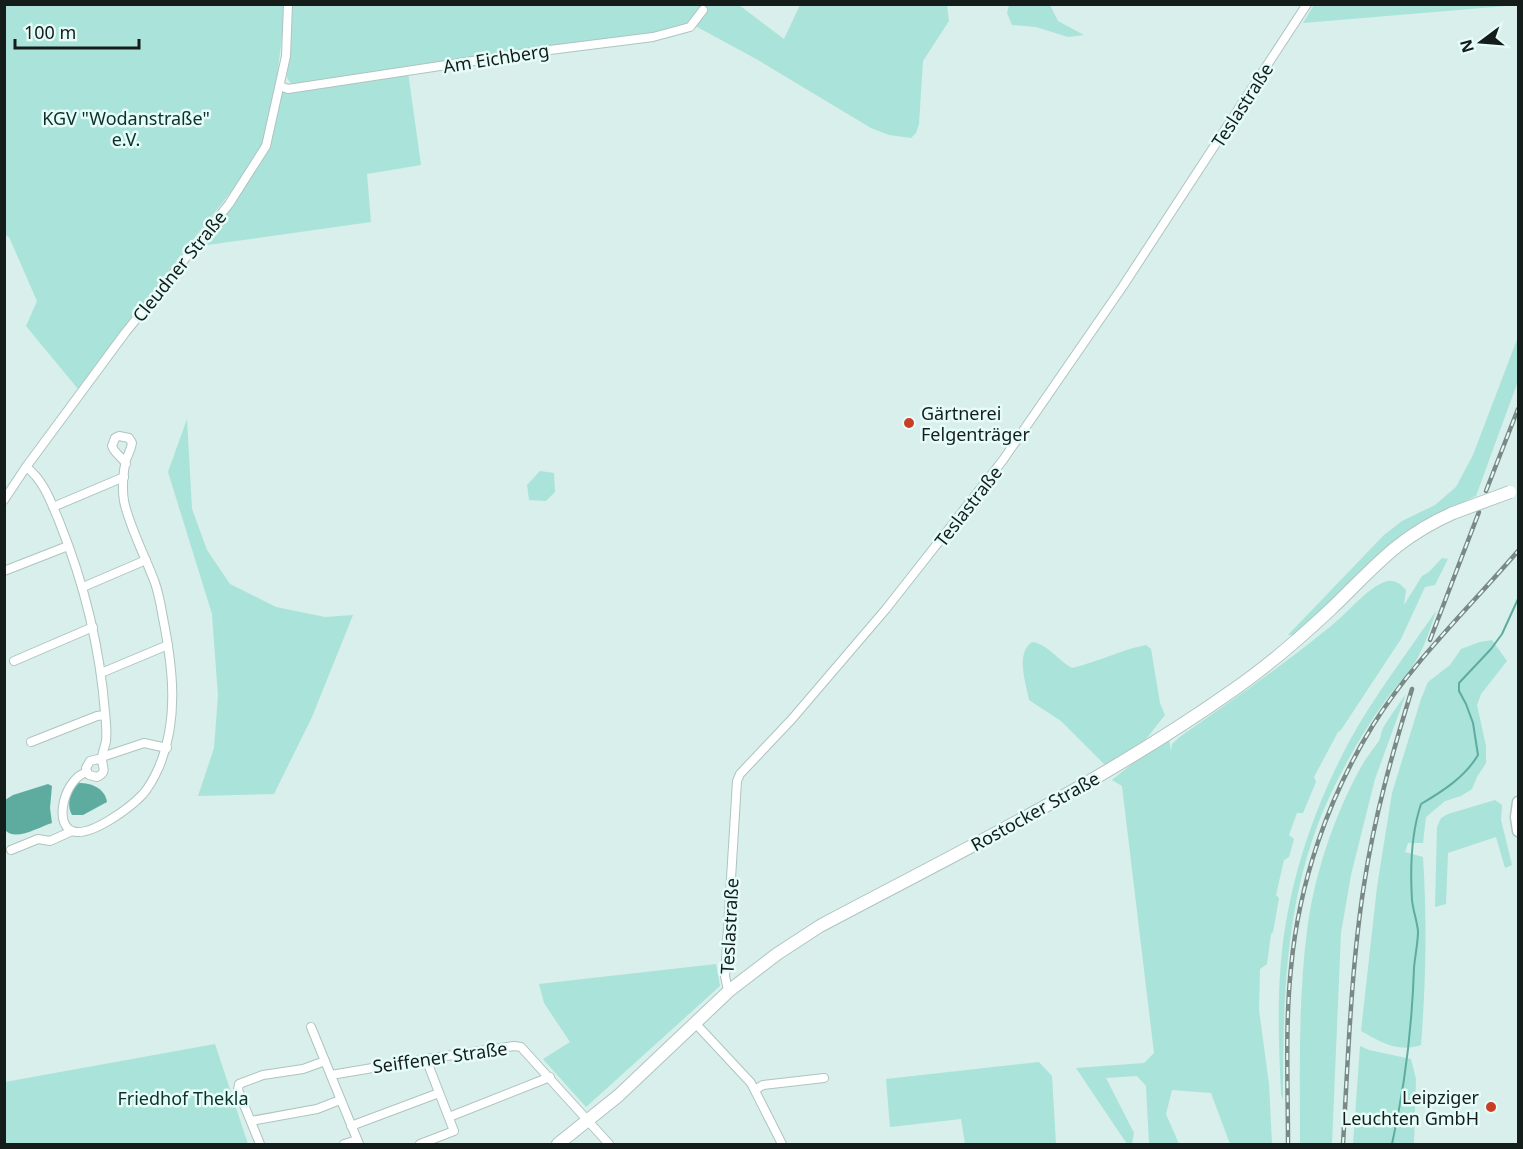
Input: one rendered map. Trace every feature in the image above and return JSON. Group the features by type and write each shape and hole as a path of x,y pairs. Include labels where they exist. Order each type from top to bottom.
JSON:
{"main road":[{"name":"Rostocker Straße","path":"558,1144 589,1121 730,990 777,954 820,926 1090,782 1168,735 1245,682 1307,632 1393,548 1426,526 1453,513 1514,490"}],"street":[{"name":"Cleudner Straße","path":"4,500 125,333 229,204 266,146 286,56 288,4"},
{"name":"Teslastraße","path":"730,990 725,975 737,781 740,774 792,719 886,609 997,469 1123,286 1307,4"},
{"name":"Am Eichberg","path":"280,86 288,89 526,53 653,37 690,27 703,10"},
{"path":"87,772 73,779 68,786 64,800 64,822 67,828 81,833 94,828 142,795 155,777 167,748 172,726 168,645 156,586 124,502 126,464"},
{"path":"26,467 39,479 53,507 83,587 93,627 105,715 106,740 102,759 105,768 101,776 93,777 87,772"},
{"path":"53,507 124,477"},
{"path":"4,571 68,546"},
{"path":"83,587 146,560"},
{"path":"14,661 93,627"},
{"path":"101,673 168,645"},
{"path":"31,742 97,716 105,715"},
{"path":"87,772 87,764 90,760 102,759 144,743 167,748"},
{"path":"1518,802 1516,817 1518,831"},
{"path":"11,850 34,840 50,841 72,831"},
{"path":"696,1024 755,1090 782,1144"},
{"path":"311,1027 358,1142 344,1144"},
{"name":"Seiffener Straße","path":"331,1076 426,1059 514,1046 521,1047 609,1144"},
{"path":"420,1144 454,1131 426,1059"},
{"path":"260,1144 238,1090 240,1082 263,1075 303,1069 325,1061"},
{"path":"449,1117 550,1077"},
{"path":"755,1090 763,1085 824,1078"},
{"path":"351,1126 439,1093"},
{"path":"251,1121 317,1109 340,1100"}],"green space":[{"path":"1518,4 1303,23 1314,5"},
{"name":"KGV \"Wodanstraße\" e.V.","path":"4,5 286,5 275,92 262,146 234,188 129,320 78,389 26,326 37,301 9,237 5,235"},
{"path":"291,5 739,5 784,39 800,5 947,5 949,21 923,61 919,124 916,133 911,138 889,135 871,128 758,60 688,22 653,33 291,84 287,78"},
{"path":"1009,5 1050,5 1058,21 1084,35 1068,37 1036,27 1012,25 1007,13"},
{"path":"408,72 421,165 367,174 371,222 200,246 266,146 283,87"},
{"path":"1518,337 1518,381 1476,496 1407,531 1390,544 1295,635 1288,635 1384,535 1402,521 1435,505 1456,487 1473,455"},
{"path":"187,419 192,509 207,550 230,584 276,607 325,617 353,615 312,717 274,794 198,796 214,748 218,696 212,614 168,472"},
{"path":"540,471 554,473 555,492 546,501 529,500 527,485"},
{"path":"1442,558 1448,559 1435,585 1425,587 1401,639 1338,732 1314,777 1316,782 1303,813 1297,813 1289,835 1294,839 1289,857 1284,860 1276,895 1279,898 1267,964 1260,969 1259,1010 1269,1084 1272,1144 1230,1144 1211,1093 1172,1090 1166,1114 1179,1144 1149,1144 1146,1086 1137,1076 1106,1078 1134,1133 1132,1144 1127,1144 1076,1068 1144,1063 1154,1053 1122,786 1112,780 1168,735 1171,751 1172,744 1181,736 1333,625 1375,587 1389,581 1398,583 1406,590 1404,605 1422,576"},
{"path":"1436,611 1415,663 1371,721 1341,773 1319,821 1306,860 1290,938 1286,978 1283,1100 1279,1028 1281,961 1284,932 1304,848 1325,793 1350,740 1381,690"},
{"path":"1492,640 1507,661 1481,694 1477,705 1486,746 1486,763 1472,789 1461,796 1445,801 1426,817 1423,843 1408,843 1405,852 1423,857 1424,998 1421,1045 1397,1047 1361,1031 1377,887 1392,793 1428,682 1450,665 1461,649"},
{"path":"1032,642 1047,649 1072,668 1146,645 1151,649 1160,703 1165,715 1139,748 1106,766 1061,721 1029,700 1023,661 1027,647"},
{"path":"1406,694 1375,779 1351,875 1341,933 1332,1144 1300,1144 1302,984 1310,910 1320,867 1326,846 1351,786 1379,741 1383,728"},
{"path":"1495,800 1502,805 1501,820 1512,865 1505,868 1496,837 1448,853 1446,904 1435,907 1437,827 1441,818"},
{"path":"716,964 720,986 586,1107 543,1059 570,1042 544,1003 539,984"},
{"name":"Friedhof Thekla","path":"215,1044 248,1144 5,1144 5,1082"},
{"path":"1360,1046 1411,1059 1416,1079 1414,1144 1353,1144"},
{"path":"1039,1062 1052,1076 1056,1144 965,1144 961,1119 890,1127 886,1079"}],"shaded area":[{"path":"79,783 97,787 106,797 107,802 83,815 72,815 69,807 70,798"},
{"path":"48,784 52,786 50,808 52,823 15,835 5,830 5,800 13,795"}],"waterway":[{"path":"1392,1144 1407,1056 1418,940 1411,876 1413,839 1418,815 1421,804 1460,777 1478,755 1473,723 1459,691 1459,683 1502,634 1518,599"}],"railway":[{"path":"1486,491 1518,409"},
{"path":"1430,640 1479,512"},
{"path":"1288,1144 1287,1056 1291,968 1301,904 1329,811 1357,753 1389,701 1424,657 1518,551"},
{"path":"1343,1144 1353,981 1364,885 1384,786 1412,689"}],"place":[{"name":"Gärtnerei Felgenträger","path":"909,423"},
{"name":"Leipziger Leuchten GmbH","path":"1491,1107"}]}
